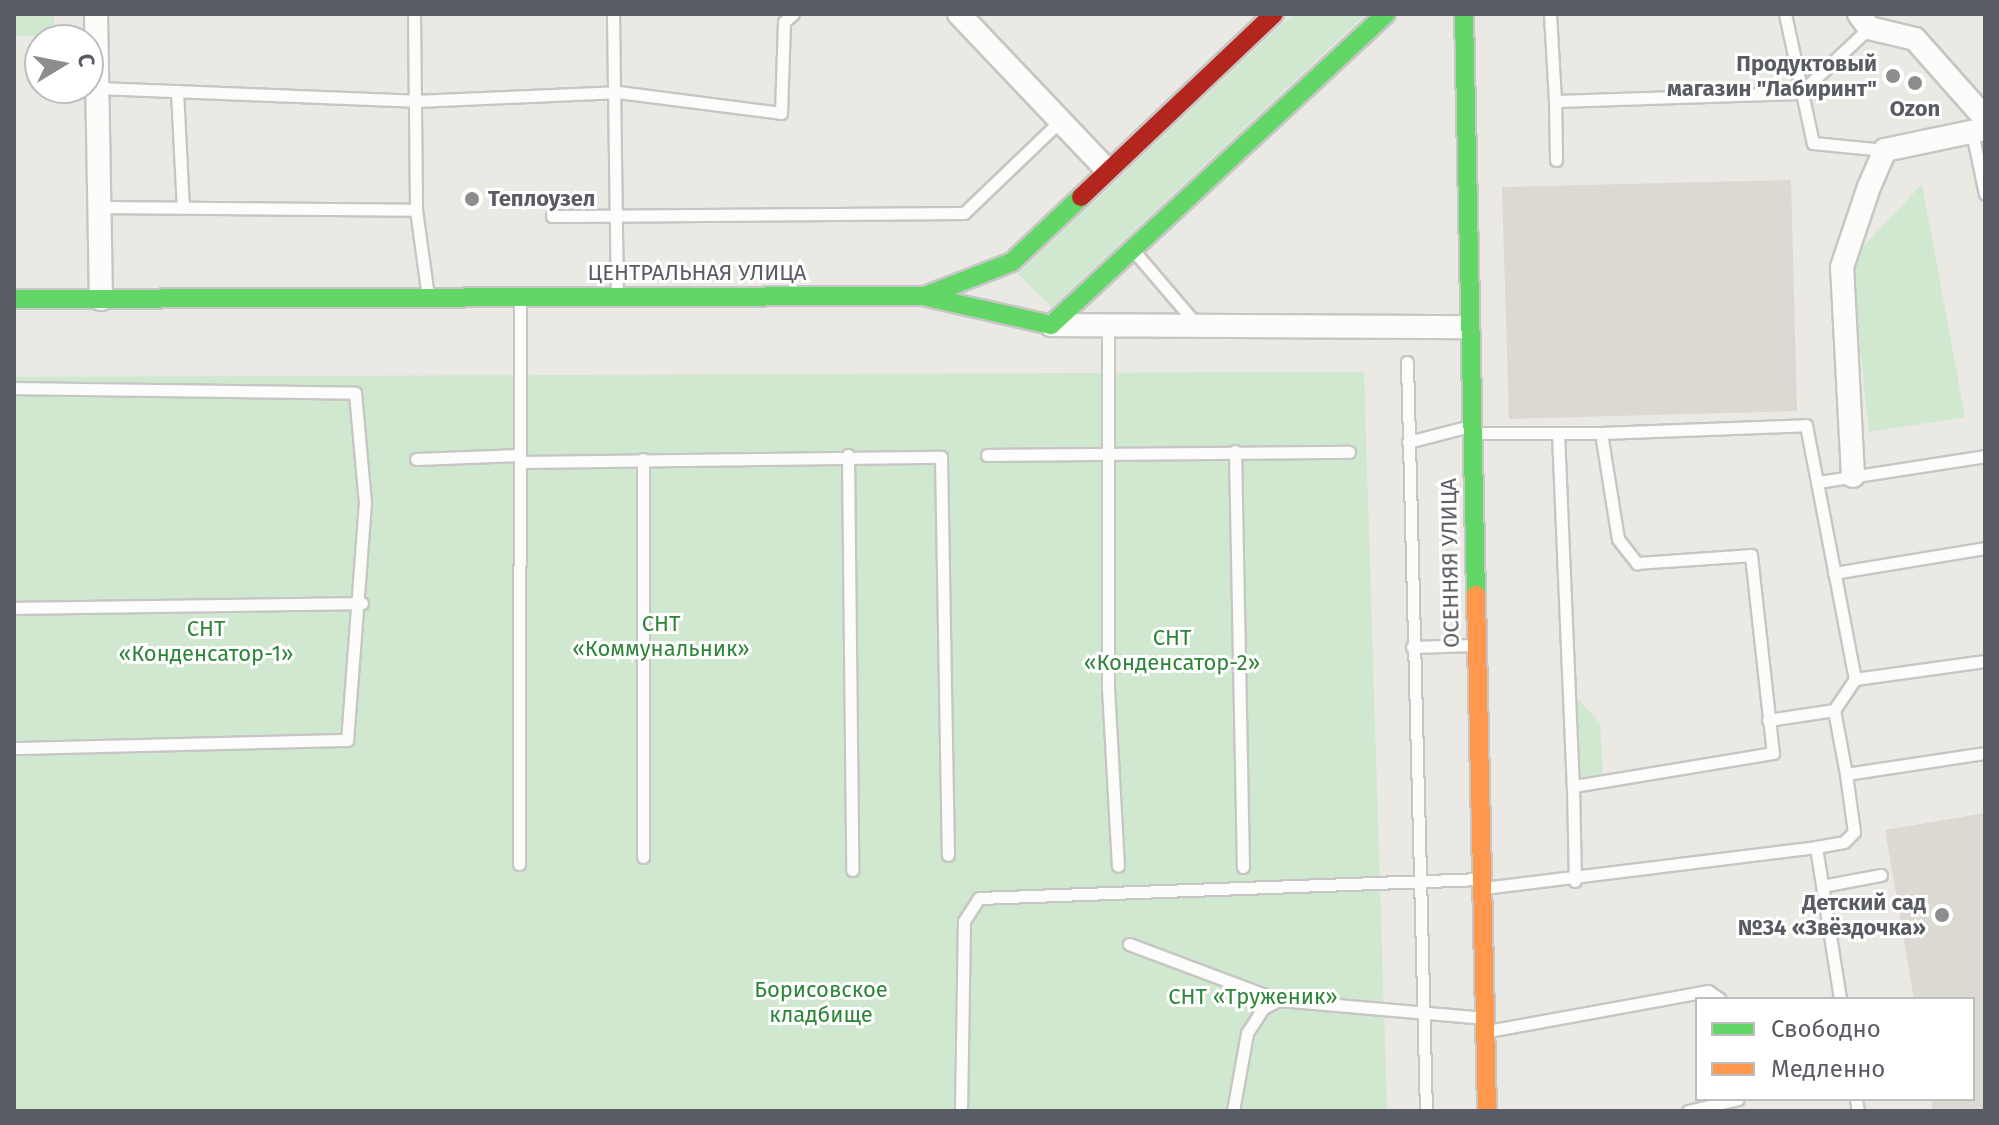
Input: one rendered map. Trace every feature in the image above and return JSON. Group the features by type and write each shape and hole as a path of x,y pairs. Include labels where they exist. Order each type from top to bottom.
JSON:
{"street":[{"path":"959,14 1105,168"},
{"name":"ЦЕНТРАЛЬНАЯ УЛИЦА","path":"14,299 925,296 1012,262 1105,168 1274,14"},
{"path":"1051,325 1386,14"},
{"name":"ОСЕННЯЯ УЛИЦА","path":"1464,14 1468,327 1487,1111"},
{"path":"1853,476 1842,267 1885,150 1981,126 1915,39 1864,21"},
{"path":"98,104 101,299"},
{"path":"1012,262 1006,299 1019,321"},
{"path":"925,296 1019,321 1108,329 1468,327"}],"lane":[{"path":"414,14 416,210 428,298"},
{"path":"613,14 618,92 614,216 617,297"},
{"path":"104,88 415,101 618,92 781,113 784,22 793,14"},
{"path":"1550,14 1556,160"},
{"path":"1785,14 1813,143 1885,150"},
{"path":"1555,101 1800,93 1864,21"},
{"path":"177,91 183,208"},
{"path":"552,216 964,213 1060,121"},
{"path":"1981,126 1985,194"},
{"path":"99,207 416,210"},
{"path":"1132,249 1200,328"},
{"path":"519,864 520,298"},
{"path":"1108,329 1107,450 1118,866"},
{"path":"1407,362 1416,881 1426,1111"},
{"path":"14,388 355,393 365,502 362,603 347,740 14,748"},
{"path":"961,1111 964,921 971,902 1416,881 1482,884 1575,881 1816,847 1844,842 1854,832 1834,710 1855,679 1806,425 1601,433 1471,430 1408,442"},
{"path":"1558,433 1575,881"},
{"path":"1573,786 1773,753 1751,555 1637,563 1618,539 1601,433"},
{"path":"987,455 1107,450 1349,452"},
{"path":"1235,451 1243,867"},
{"path":"848,455 852,870"},
{"path":"1818,482 1985,456"},
{"path":"416,459 941,457 948,855"},
{"path":"643,459 643,857"},
{"path":"1834,573 1985,548"},
{"path":"14,608 362,603"},
{"path":"1412,647 1476,645"},
{"path":"1855,679 1985,661"},
{"path":"1768,720 1834,710"},
{"path":"1846,774 1985,753"},
{"path":"1816,847 1840,997"},
{"path":"1822,886 1881,875"},
{"path":"1129,944 1279,1000 1421,1014 1485,1025 1708,991 1717,997"},
{"path":"1233,1111 1247,1033 1263,1008 1279,1000"},
{"path":"1688,1111 1738,1104"}],"shaded area":[{"path":"1791,180 1797,411 1509,419 1502,187"},
{"name":"Детский сад №34 «Звёздочка»","path":"1985,813 1985,1111 1933,1111 1931,1101 1975,1101 1975,997 1914,997 1885,830"}],"green space":[{"path":"14,14 54,14 54,24 24,24 24,36 14,36"},
{"path":"1293,14 1366,14 1052,307 1018,274"},
{"path":"1922,184 1965,417 1869,432 1851,260"},
{"path":"1364,372 1387,1111 14,1111 14,377"},
{"path":"1575,696 1600,723 1603,776 1579,777"}],"traffic: fast":[{"path":"927,297 1051,325 1386,14"},
{"path":"1464,14 1476,595"},
{"path":"14,299 925,296 1012,262 1081,197"}],"traffic: slow":[{"path":"1476,595 1487,1111"}],"traffic: jam":[{"path":"1081,197 1274,14"}],"place":[{"name":"Продуктовый магазин \"Лабиринт\"","path":"1893,76"},
{"name":"Ozon","path":"1915,83"},
{"name":"Теплоузел","path":"472,199"},
{"name":"Детский сад №34 «Звёздочка»","path":"1942,915"}],"park label":[{"name":"СНТ «Коммунальник»","path":"661,636"},
{"name":"СНТ «Конденсатор-1»","path":"206,640"},
{"name":"СНТ «Конденсатор-2»","path":"1172,650"},
{"name":"СНТ «Труженик»","path":"1253,997"},
{"name":"Борисовское кладбище","path":"821,1002"}]}
